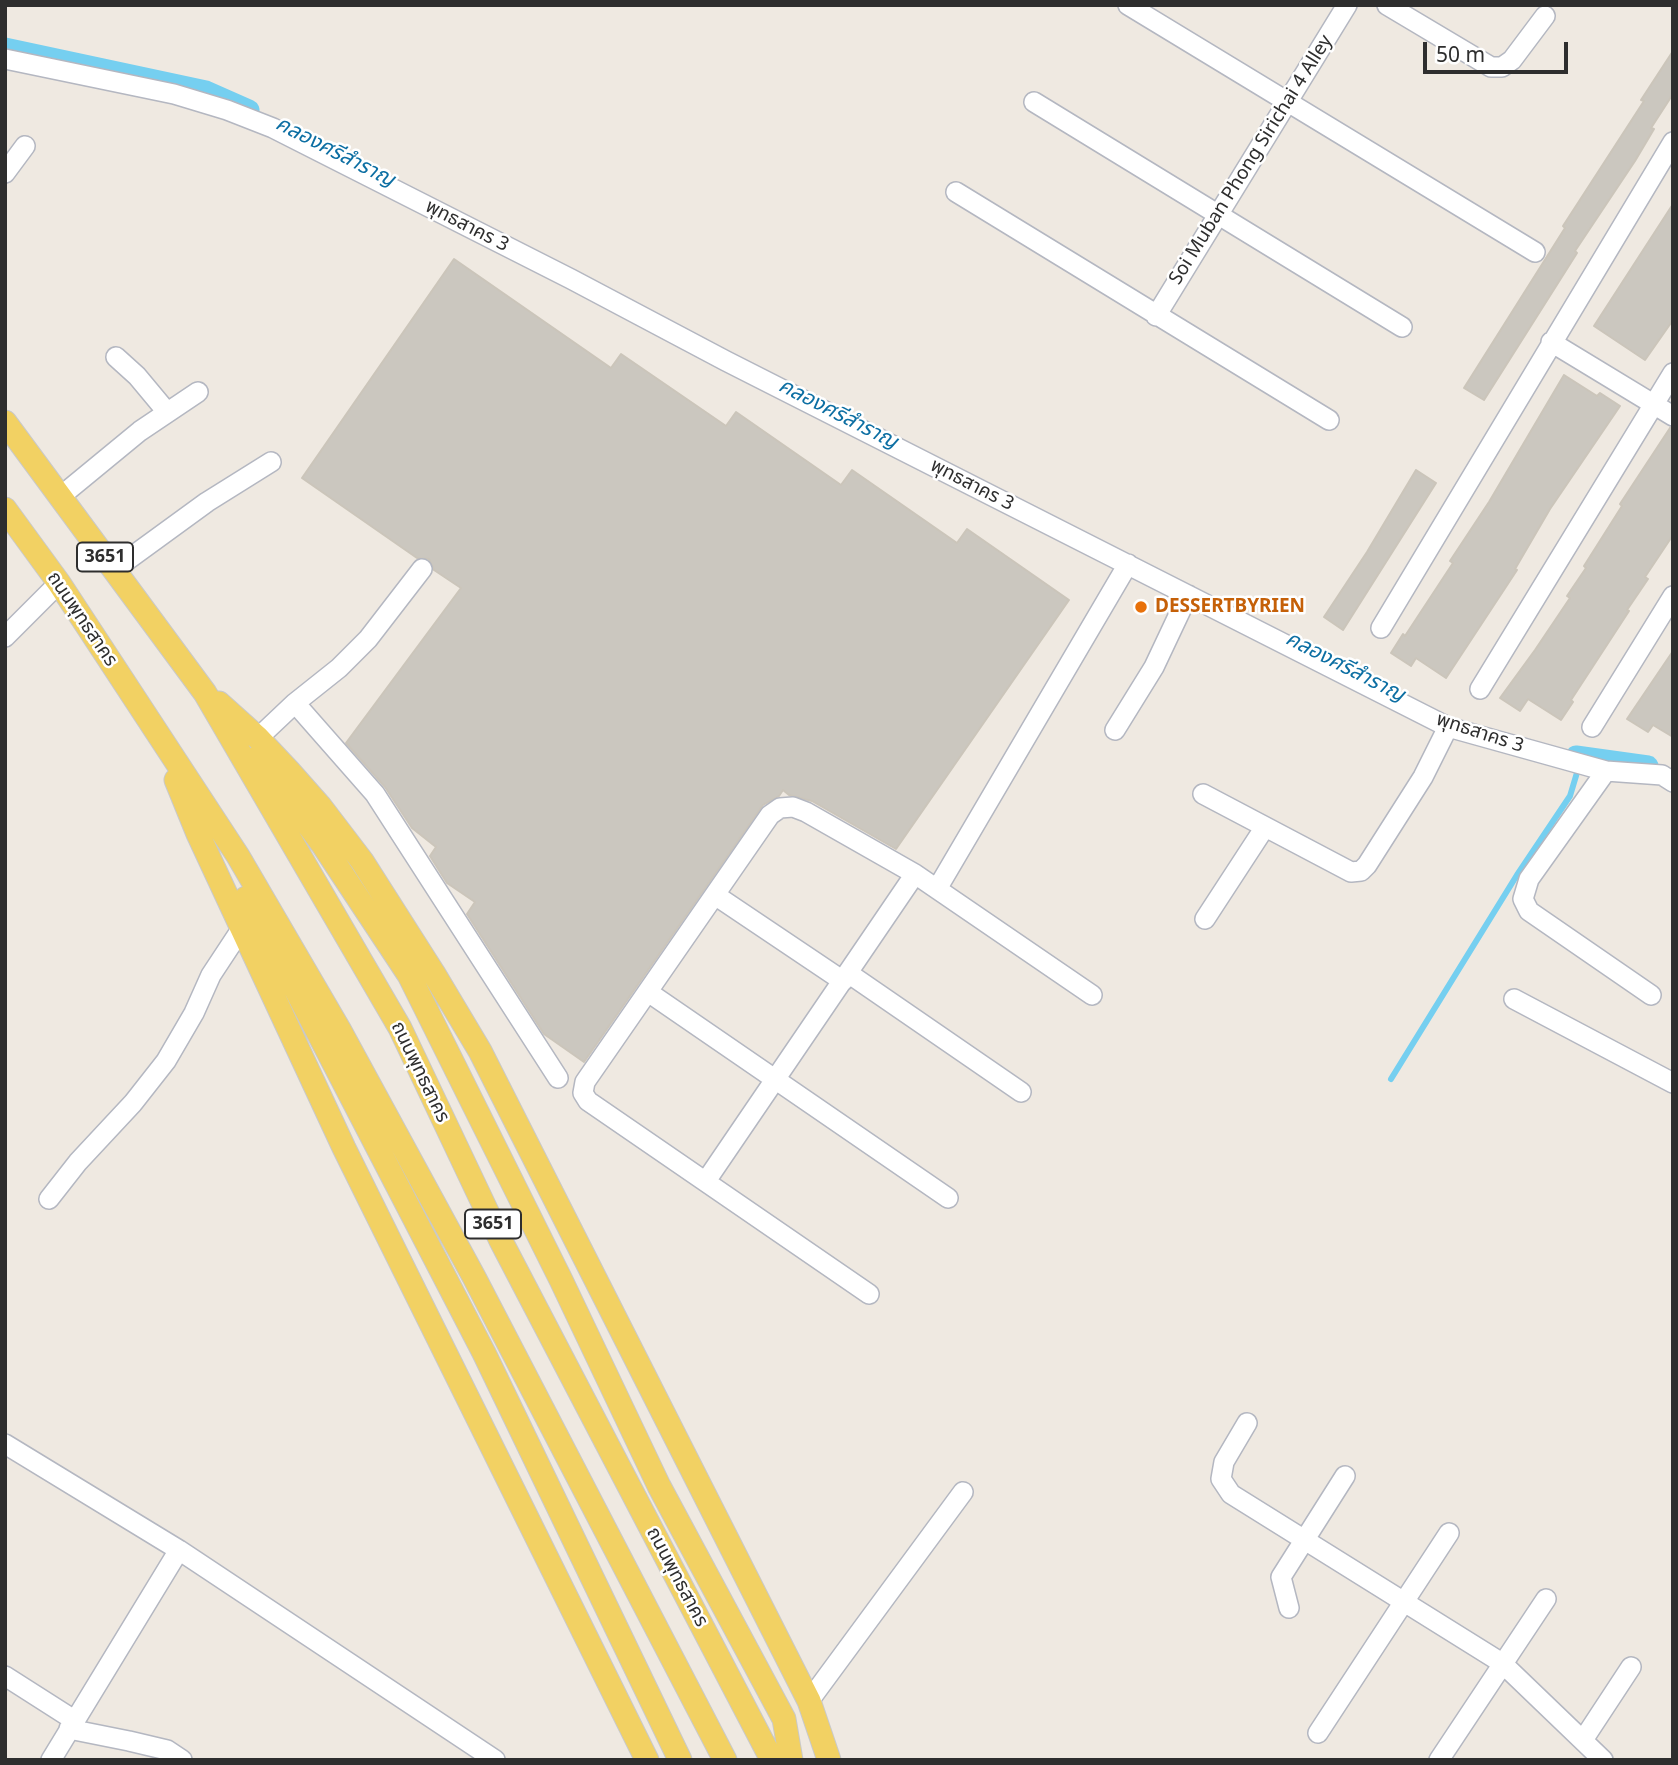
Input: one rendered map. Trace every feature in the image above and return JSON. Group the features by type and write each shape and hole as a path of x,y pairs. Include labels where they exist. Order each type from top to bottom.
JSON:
{"main road":[{"name":"ถนนพุทธสาคร","path":"5,422 205,693 400,1028 501,1241 772,1760"},
{"name":"ถนนพุทธสาคร","path":"5,509 59,583 238,856 339,1029 481,1289 725,1760"},
{"path":"205,693 258,738 320,806 362,861 480,1051 809,1701 829,1760"},
{"path":"205,693 294,804 409,975 561,1280 659,1486 784,1719 792,1760"},
{"path":"151,722 198,834 344,1149 647,1760"},
{"path":"151,722 290,980 484,1353 680,1760"}],"street":[{"path":"1128,5 1535,251"},
{"name":"Soi Muban Phong Sirichai 4 Alley","path":"1156,316 1347,5"},
{"path":"1387,5 1492,67 1502,66 1512,60 1545,16"},
{"name":"พุทธสาคร 3","path":"5,59 174,94 273,128 1448,727 1606,771 1662,775 1673,782"},
{"path":"1034,102 1402,327"},
{"path":"1381,628 1673,142"},
{"path":"5,173 25,146"},
{"path":"956,192 1329,420"},
{"path":"1551,342 1673,416"},
{"path":"116,357 137,376 167,412"},
{"path":"1480,689 1673,373"},
{"path":"61,496 140,431 198,391"},
{"path":"115,569 207,502 271,461"},
{"path":"937,889 1128,564"},
{"path":"258,738 295,703 339,668 368,639 422,569"},
{"path":"5,637 59,583"},
{"path":"1115,730 1154,667 1188,595"},
{"path":"1592,727 1673,596"},
{"path":"295,703 375,794 558,1078"},
{"path":"1203,794 1351,872 1360,870 1367,865 1423,777 1448,727"},
{"path":"1606,771 1529,879 1523,899 1529,911 1651,995"},
{"path":"869,1294 588,1101 583,1093 585,1082 770,815 780,808 793,807 806,812 915,874 1092,995"},
{"path":"1205,919 1265,827"},
{"path":"706,1181 915,874"},
{"path":"715,895 1021,1092"},
{"path":"49,1199 78,1162 133,1103 166,1060 194,1013 211,975 242,928"},
{"path":"648,992 948,1198"},
{"path":"1514,999 1673,1083"},
{"path":"1247,1423 1224,1462 1221,1479 1231,1494 1502,1663 1603,1760"},
{"path":"5,1444 180,1550 495,1760"},
{"path":"1289,1608 1280,1577 1345,1476"},
{"path":"809,1701 963,1492"},
{"path":"1318,1733 1450,1533"},
{"path":"51,1760 180,1550"},
{"path":"1439,1760 1546,1599"},
{"path":"1583,1740 1631,1667"},
{"path":"5,1676 72,1725 167,1751 182,1760"}],"building":[{"path":"1673,51 1673,94 1651,128 1654,129 1635,161 1575,251 1577,253 1484,400 1464,388"},
{"path":"1673,204 1673,320 1645,360 1594,326"},
{"path":"454,259 611,368 621,354 726,426 736,412 841,485 852,470 957,543 967,529 1069,600 896,849 812,801 789,795 783,790 779,796 763,805 584,1062 544,1034 467,914 475,902 447,883 430,856 436,847 412,828 385,787 346,743 461,588 434,570 429,559 417,558 302,478"},
{"path":"1564,375 1597,396 1600,393 1620,406 1550,509 1515,569 1517,570 1446,678 1416,658 1411,666 1391,653 1453,563 1450,561 1489,502"},
{"path":"1670,428 1673,428 1673,535 1645,577 1648,579 1561,720 1528,699 1520,711 1500,698 1570,598 1567,596 1622,506 1620,504"},
{"path":"1416,470 1436,483 1343,630 1324,617"},
{"path":"1673,651 1673,737 1653,725 1648,732 1627,719"}],"waterway":[{"name":"คลองศรีสำราญ","path":"5,48 206,91 249,110"},
{"name":"คลองศรีสำราญ","path":"1576,756 1648,766"},
{"path":"1391,1079 1517,875 1570,796 1579,766"}],"place":[{"name":"DESSERTBYRIEN","path":"1141,607"}]}
